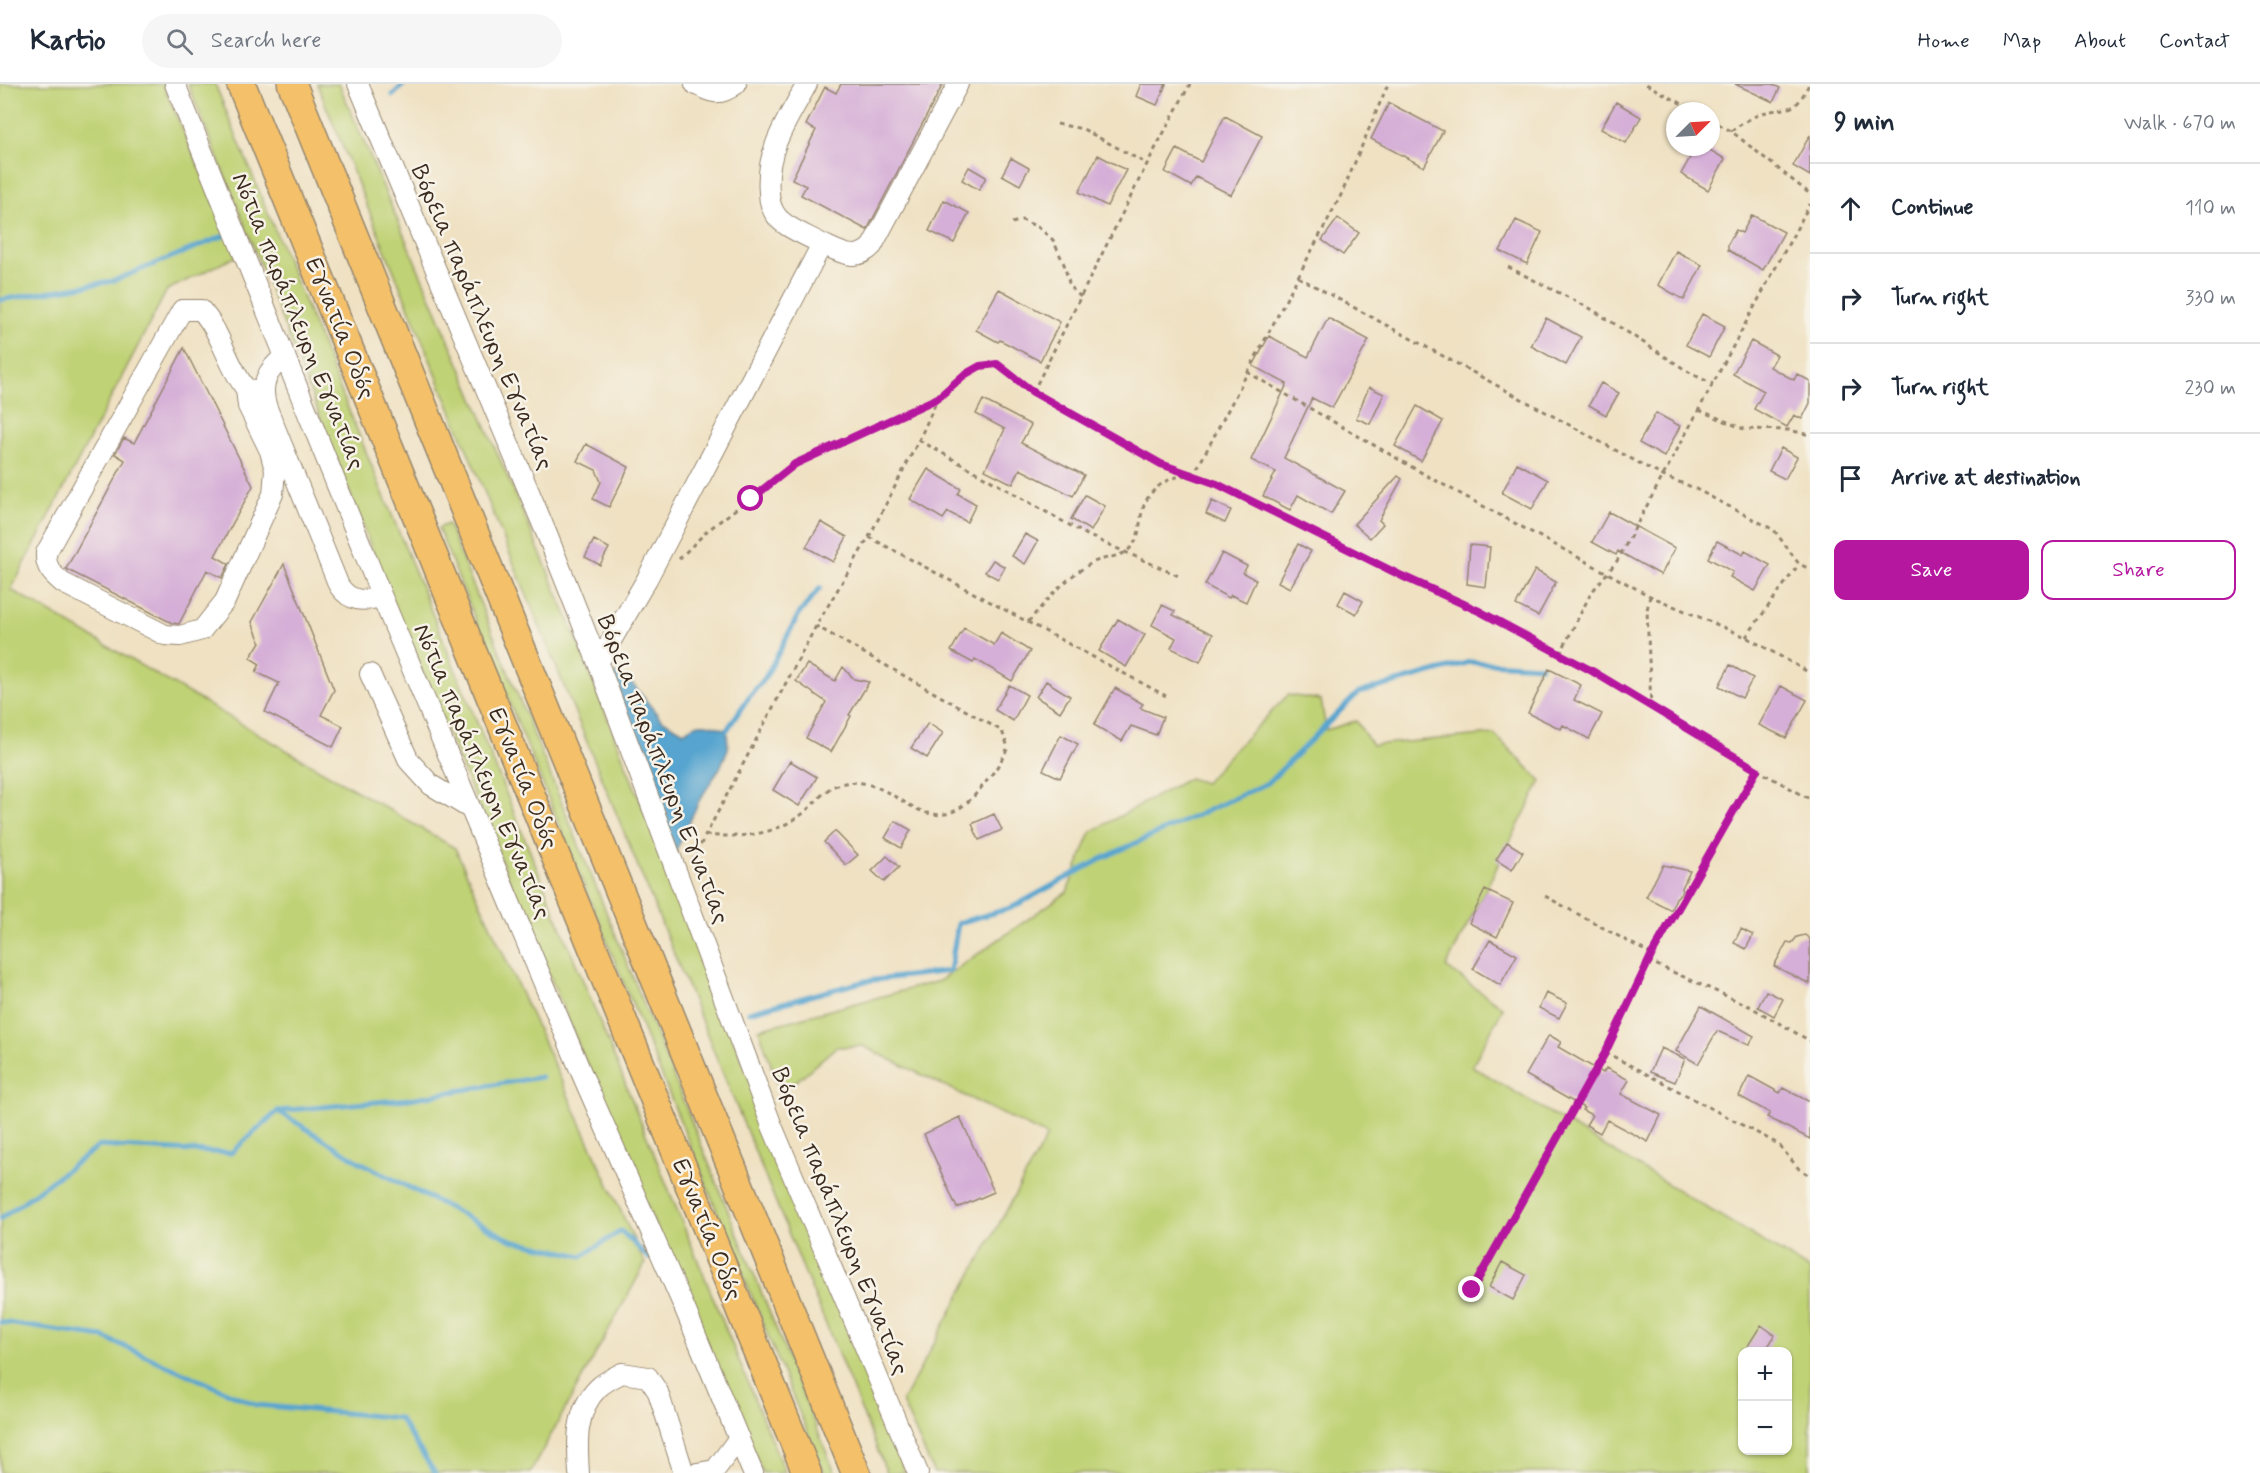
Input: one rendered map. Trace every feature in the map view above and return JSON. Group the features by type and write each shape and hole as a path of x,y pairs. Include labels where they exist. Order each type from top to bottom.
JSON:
{"highway":[{"name":"Εγνατία Οδός","path":"241,84 807,1473"},
{"name":"Εγνατία Οδός","path":"292,84 856,1473"}],"street":[{"name":"Νότια παράπλευρη Εγνατίας","path":"175,84 382,597 753,1473"},
{"name":"Βόρεια παράπλευρη Εγνατίας","path":"358,84 548,537 598,663 772,1125 918,1473"},
{"path":"695,84 712,93 726,92 736,84"},
{"path":"807,84 772,151 768,182 769,196 774,213 783,222 822,244 850,256 864,253 872,246 958,84"},
{"path":"598,663 647,579 822,244"},
{"path":"285,356 275,363 266,375 255,390 248,406 270,451 275,470 273,494 225,601 202,630 180,636 165,636 63,583 45,564 46,553 182,310 201,310 210,320 236,377 255,390 267,408 339,586 345,595 354,599 369,600 382,597"},
{"path":"370,674 409,761 430,785 471,809"},
{"path":"579,1473 577,1440 582,1410 598,1388 622,1373 648,1377 658,1392 684,1473"},
{"path":"709,1472 739,1438"}],"path":[{"path":"1033,392 1190,84"},
{"path":"1191,475 1199,465 1342,193 1388,84"},
{"path":"1646,84 1679,102"},
{"path":"1731,131 1761,114 1797,106 1809,84"},
{"path":"1057,124 1083,129 1148,164"},
{"path":"1720,125 1731,131 1810,194"},
{"path":"1560,654 1591,594 1617,561 1810,204"},
{"path":"1012,223 1022,220 1038,227 1053,240 1064,264 1070,287 1081,297"},
{"path":"1508,267 1593,310 1692,374 1713,384"},
{"path":"1298,277 1663,476 1692,487 1774,530 1799,564 1810,569"},
{"path":"678,560 707,531 795,464 938,398 980,366 997,364 1033,392 1161,464 1227,489 1402,576 1479,611 1560,654 1810,799"},
{"path":"1247,372 1431,478 1650,596 1746,637 1810,674"},
{"path":"681,885 705,835 816,626 869,537 938,398"},
{"path":"1699,410 1744,429 1789,430 1810,435"},
{"path":"919,440 1087,535 1181,577"},
{"path":"1028,622 1071,577 1106,557 1126,552 1138,537 1146,501 1159,486 1176,475 1191,475"},
{"path":"869,537 1166,696"},
{"path":"1746,637 1799,564"},
{"path":"1650,596 1647,610 1651,707"},
{"path":"705,835 736,837 767,833 801,815 835,786 851,783 878,786 910,806 937,816 952,812 969,803 1001,763 1008,747 1002,731 816,626"},
{"path":"1472,1290 1605,1053 1648,961 1757,770"},
{"path":"1545,896 1652,954"},
{"path":"1648,961 1749,1006 1810,1041"},
{"path":"1605,1053 1778,1144 1799,1169 1810,1175"}],"green space":[{"path":"0,84 163,84 237,256 167,290 11,590 455,848 645,1264 530,1473 0,1473"},
{"path":"188,84 215,84 785,1473 763,1473 629,1165 387,588"},
{"path":"317,84 339,84 568,618 905,1473 887,1473"},
{"path":"448,524 835,1473 824,1473 438,528"},
{"path":"1288,695 1321,700 1326,730 1356,721 1372,745 1494,734 1541,781 1446,967 1503,1008 1472,1066 1810,1270 1810,1473 934,1473 902,1402 1047,1136 863,1046 836,1047 793,1084 777,1083 759,1029 939,981 1067,892 1091,832 1189,778 1205,783"}],"water":[{"path":"617,672 624,681 631,682 661,719 684,732 700,724 727,730 728,749 720,768 699,801 675,853 613,677"}],"building":[{"path":"841,84 943,84 867,230 801,195 806,186 792,179 816,130 806,125 825,87 836,93"},
{"path":"1141,84 1166,84 1157,105 1136,96"},
{"path":"1735,84 1772,84 1780,88 1773,102"},
{"path":"1616,102 1641,117 1626,143 1601,129"},
{"path":"1389,103 1443,131 1424,167 1371,139"},
{"path":"1225,116 1262,136 1231,195 1196,177 1191,186 1165,172 1177,149 1201,162"},
{"path":"1810,135 1810,176 1793,166"},
{"path":"1098,155 1126,170 1107,206 1079,192"},
{"path":"1691,156 1720,156 1725,159 1708,190 1681,174"},
{"path":"1011,158 1029,168 1020,185 1002,175"},
{"path":"969,167 986,177 979,190 962,180"},
{"path":"944,200 969,213 954,243 929,231"},
{"path":"1752,215 1784,232 1763,270 1728,250 1728,244 1736,230 1742,233"},
{"path":"1338,218 1359,233 1343,255 1322,240"},
{"path":"1516,220 1542,232 1527,264 1500,251"},
{"path":"1676,251 1702,265 1684,300 1658,285"},
{"path":"999,289 1060,322 1040,361 976,330"},
{"path":"1702,314 1725,326 1709,357 1686,345"},
{"path":"1328,318 1369,340 1332,408 1312,398 1284,458 1345,491 1331,514 1298,495 1290,510 1263,496 1276,472 1251,460 1287,384 1253,366 1269,336 1308,357"},
{"path":"1546,318 1581,337 1566,365 1531,346"},
{"path":"1751,341 1777,355 1770,367 1794,380 1797,374 1810,381 1810,403 1802,419 1794,415 1787,427 1754,409 1764,391 1733,374"},
{"path":"184,348 253,486 215,556 229,564 222,578 207,570 179,624 172,623 66,569 125,460 115,454 124,438 134,443"},
{"path":"1601,383 1619,393 1606,415 1589,405"},
{"path":"1369,387 1384,394 1370,424 1356,418"},
{"path":"983,400 1031,425 1021,443 1084,475 1073,496 1020,469 1013,484 985,470 1005,429 976,414"},
{"path":"1417,406 1443,421 1421,461 1395,446"},
{"path":"1656,413 1680,426 1664,457 1639,443"},
{"path":"586,444 629,467 609,507 593,499 601,482 596,470 577,461"},
{"path":"1781,448 1797,457 1785,479 1769,471"},
{"path":"1517,463 1548,480 1532,509 1502,493"},
{"path":"928,469 961,489 958,494 976,504 967,522 948,512 943,519 910,499"},
{"path":"1398,476 1402,479 1379,520 1383,524 1370,538 1354,524"},
{"path":"1085,495 1105,506 1091,531 1071,519"},
{"path":"1212,501 1231,510 1225,523 1206,514"},
{"path":"1609,512 1675,548 1661,575 1618,551 1616,555 1592,542"},
{"path":"821,522 847,537 833,562 806,547"},
{"path":"1025,534 1038,541 1025,564 1012,556"},
{"path":"594,540 609,548 600,565 585,557"},
{"path":"1717,541 1743,555 1745,551 1770,565 1755,591 1730,577 1733,572 1708,558"},
{"path":"1298,544 1311,551 1290,588 1278,582"},
{"path":"1470,545 1490,547 1486,587 1467,584"},
{"path":"1222,553 1247,566 1243,573 1256,580 1246,602 1231,595 1229,598 1205,585"},
{"path":"993,560 1005,567 998,579 985,572"},
{"path":"284,564 334,690 321,715 343,726 333,747 265,712 279,683 256,672 260,664 250,658 260,642 252,622"},
{"path":"1535,570 1556,582 1538,616 1516,605"},
{"path":"1345,591 1363,601 1356,614 1338,604"},
{"path":"1162,605 1175,611 1173,615 1213,634 1200,662 1171,648 1176,638 1152,625"},
{"path":"1118,619 1145,635 1126,667 1099,651"},
{"path":"964,628 994,645 1001,633 1030,651 1012,681 975,659 973,663 951,651"},
{"path":"807,664 835,681 843,667 854,679 869,682 849,715 851,716 831,752 806,738 826,702 796,681"},
{"path":"1730,665 1753,678 1742,698 1719,686"},
{"path":"1549,669 1581,685 1574,700 1602,714 1589,739 1563,725 1561,729 1528,713"},
{"path":"1046,681 1070,696 1060,712 1036,697"},
{"path":"1009,685 1027,695 1013,721 995,710"},
{"path":"1781,686 1807,700 1786,738 1759,725"},
{"path":"1115,688 1143,704 1140,708 1163,717 1156,735 1131,726 1122,741 1094,725"},
{"path":"928,723 943,733 927,758 911,748"},
{"path":"1061,735 1078,744 1060,778 1043,770"},
{"path":"790,761 817,777 799,806 773,790"},
{"path":"994,814 1002,830 979,840 972,824"},
{"path":"895,821 911,830 901,848 885,838"},
{"path":"835,831 858,855 846,865 824,842"},
{"path":"1507,842 1523,852 1512,870 1496,860"},
{"path":"887,856 899,867 884,882 872,871"},
{"path":"1663,865 1690,871 1682,888 1683,891 1676,898 1671,910 1646,897"},
{"path":"1485,890 1513,903 1497,937 1469,923"},
{"path":"1741,929 1753,935 1746,949 1734,943"},
{"path":"1805,935 1810,939 1810,984 1774,966 1787,942 1792,943 1797,937"},
{"path":"1490,940 1517,955 1500,985 1473,969"},
{"path":"1766,991 1783,999 1774,1016 1758,1007"},
{"path":"1546,993 1567,1003 1559,1018 1539,1008"},
{"path":"1701,1006 1754,1036 1749,1045 1717,1031 1698,1064 1676,1051"},
{"path":"1549,1035 1561,1042 1558,1047 1603,1073 1606,1068 1629,1080 1621,1094 1661,1115 1648,1142 1607,1120 1600,1133 1586,1125 1592,1115 1582,1110 1584,1108 1526,1075"},
{"path":"1661,1048 1685,1059 1675,1082 1650,1072"},
{"path":"1749,1076 1780,1093 1783,1088 1810,1102 1810,1139 1767,1117 1770,1113 1739,1096"},
{"path":"960,1117 994,1192 957,1208 924,1134"},
{"path":"1502,1262 1526,1275 1513,1300 1489,1287"},
{"path":"1761,1325 1775,1335 1768,1347 1747,1347"}],"waterway":[{"path":"393,95 404,84"},
{"path":"0,300 113,281 226,235"},
{"path":"727,730 748,698 765,678 799,614 820,588"},
{"path":"749,1012 866,981 950,971 958,923 1011,908 1105,857 1268,783 1358,693 1470,662 1541,666"},
{"path":"0,1219 99,1146 231,1153 278,1111 409,1099 541,1077"},
{"path":"278,1111 358,1161 511,1240 582,1256 621,1231 649,1258"},
{"path":"0,1322 103,1337 256,1405 399,1418 435,1473"}],"route":[{"path":"751,499 795,464 813,454 938,398 964,375 980,366 997,364 1033,392 1161,464 1217,484 1402,576 1479,611 1592,671 1757,770 1652,954 1605,1053 1472,1290"}]}
